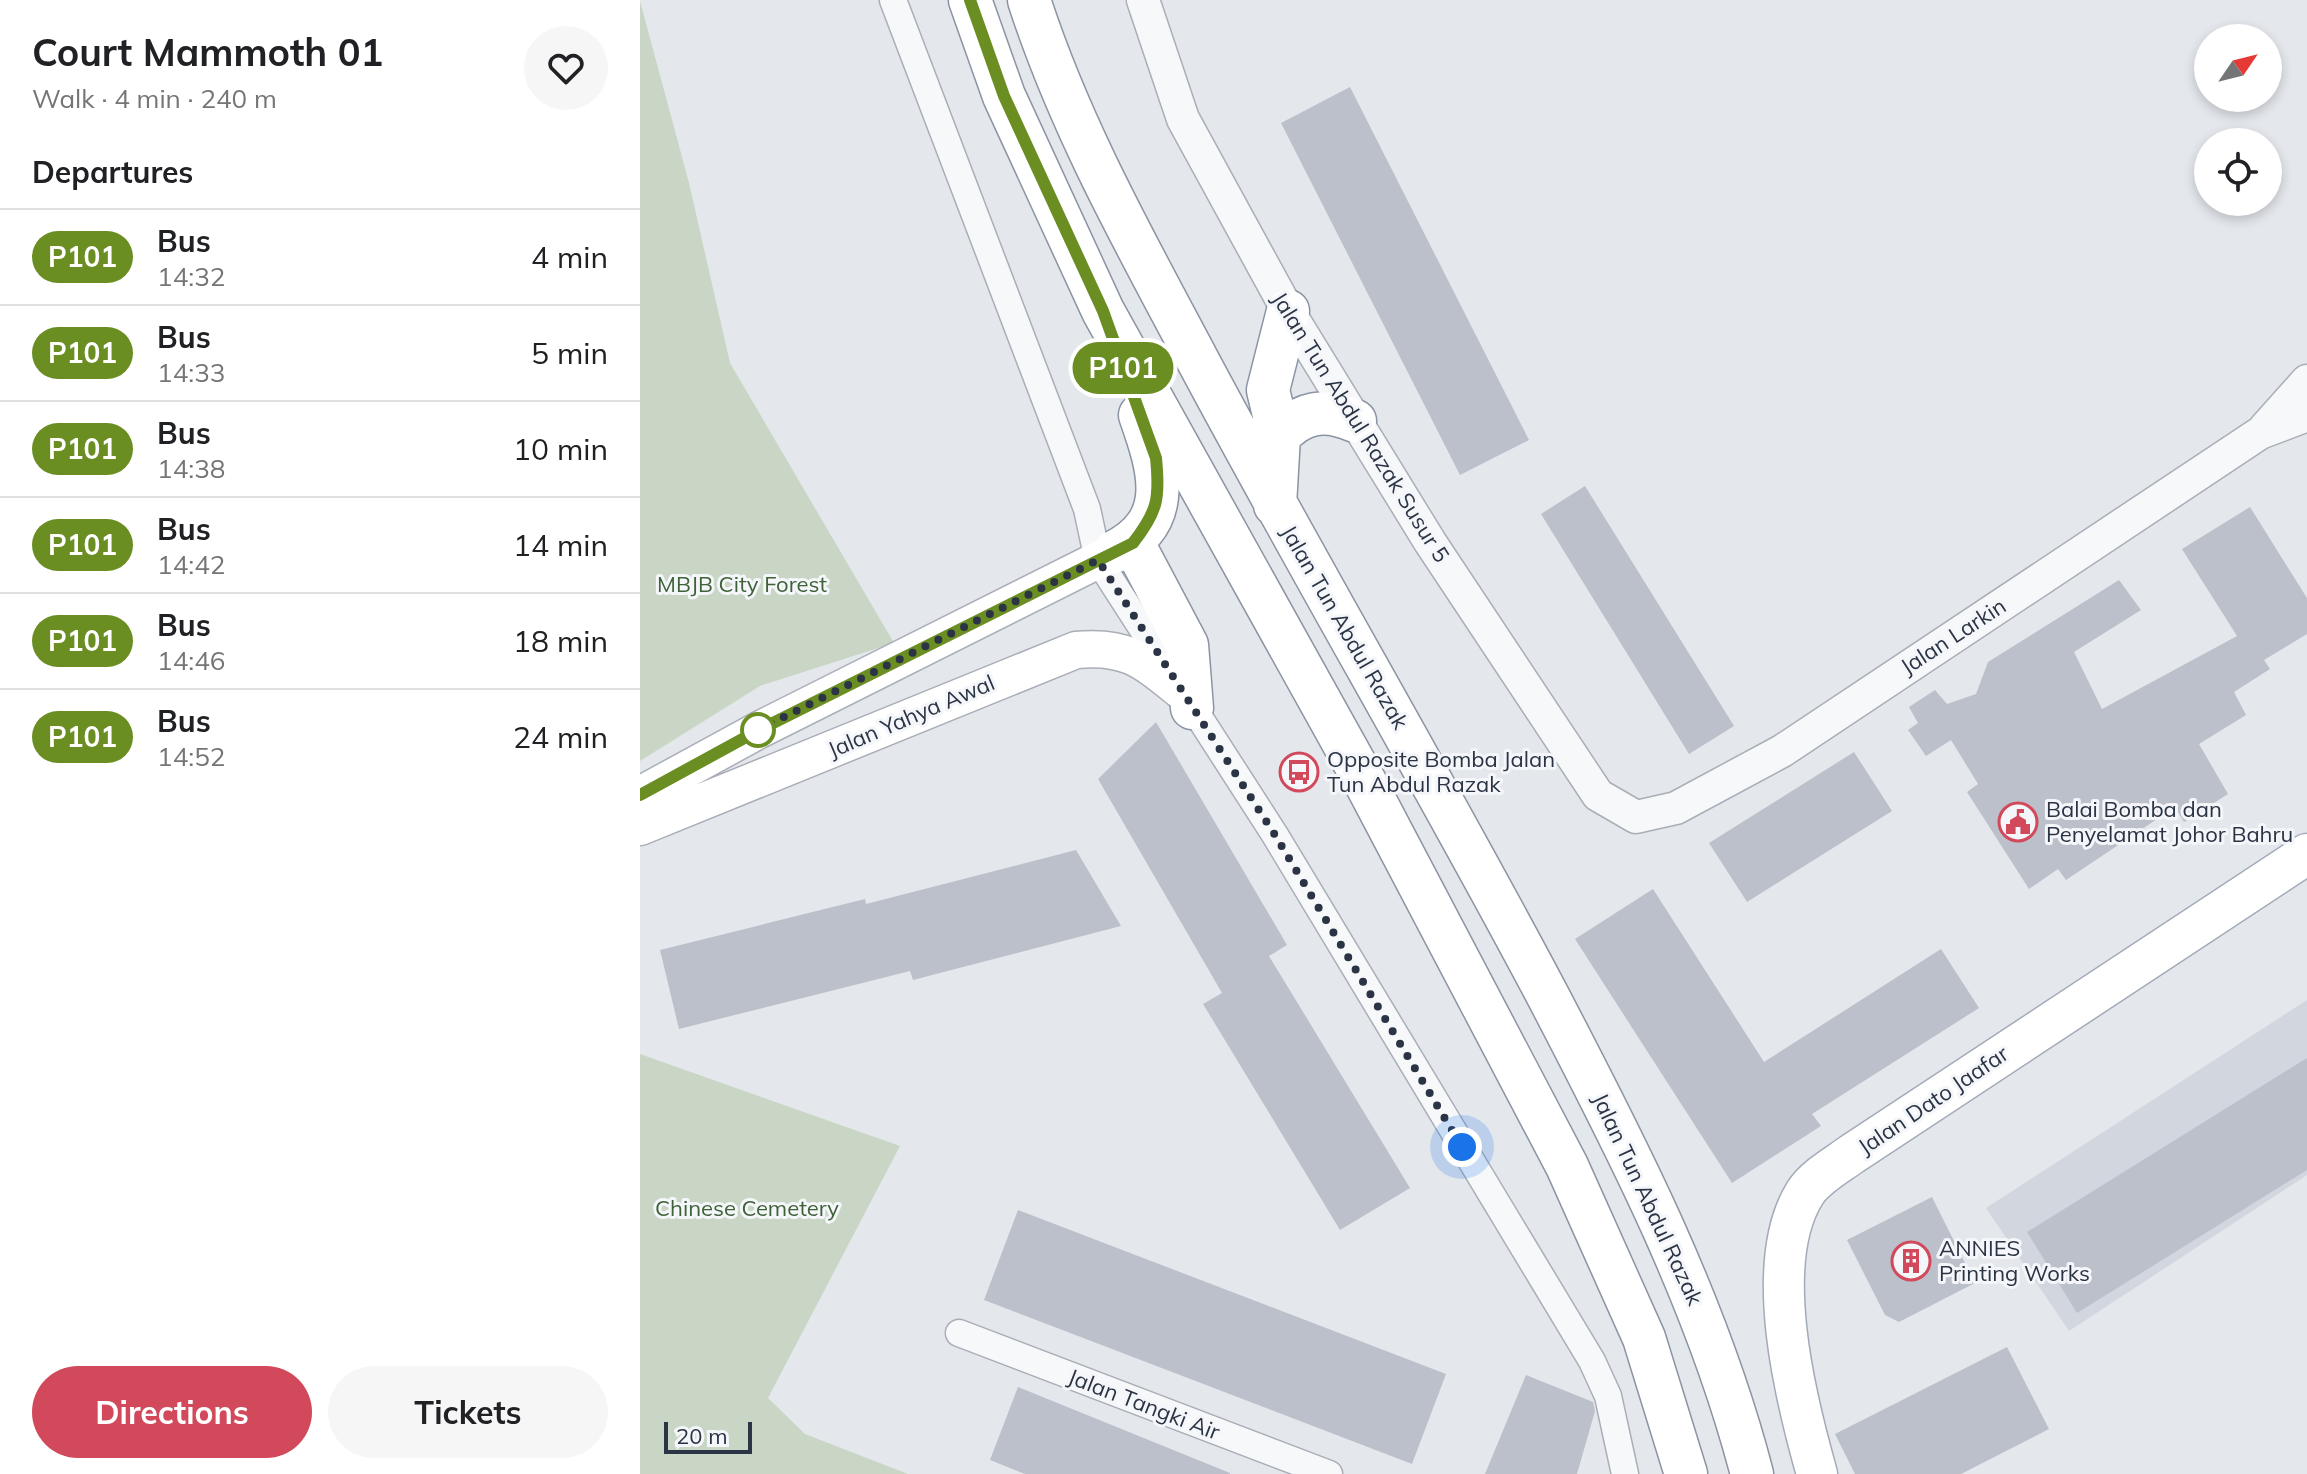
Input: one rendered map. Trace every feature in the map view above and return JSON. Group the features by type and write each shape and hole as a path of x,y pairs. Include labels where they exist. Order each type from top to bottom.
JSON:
{"highway":[{"path":"970,0 1004,96 1103,311 1364,780 1567,1166 1644,1338 1686,1474"},
{"name":"Jalan Tun Abdul Razak","path":"1029,0 1070,114 1275,505 1436,785 1623,1143 1699,1306 1752,1474"},
{"path":"1103,311 1156,458 1157,503 1153,518 1115,552 1187,645 1186,699"},
{"path":"1275,505 1279,436 1268,390 1288,311"},
{"path":"1279,436 1303,416 1317,412 1335,413 1355,421"}],"main road":[{"path":"640,795 759,730 1115,552"},
{"name":"Jalan Yahya Awal","path":"640,827 1076,650 1112,650 1140,658 1186,699"},
{"name":"Jalan Dato Jaafar","path":"1817,1474 1790,1373 1786,1334 1789,1244 1797,1211 1806,1191 1902,1120 2307,854"}],"street":[{"path":"893,0 1087,509 1115,552"},
{"name":"Jalan Tun Abdul Razak Susur 5","path":"1143,0 1183,119 1288,311 1430,542 1598,795 1636,817"},
{"name":"Jalan Larkin","path":"2260,433 2307,381"},
{"name":"Jalan Larkin","path":"1636,817 1676,808 1782,751 2260,433 2307,415"},
{"path":"1186,699 1275,835 1592,1361 1608,1396 1625,1474"},
{"name":"Jalan Tangki Air","path":"959,1333 1329,1474"}],"shaded area":[{"path":"2307,1000 2307,1175 2069,1331 1986,1208"}],"green space":[{"name":"MBJB City Forest","path":"640,1 689,183 730,363 894,643 760,686 640,761"},
{"name":"Chinese Cemetery","path":"640,1054 900,1146 768,1398 805,1434 908,1474 640,1474"}],"building":[{"path":"1350,87 1529,440 1460,475 1281,123"},
{"path":"1585,486 1734,726 1689,754 1541,514"},
{"path":"2250,507 2307,598 2307,634 2264,660 2270,669 2234,692 2246,715 2199,744 2228,794 2184,822 2175,807 2066,880 2058,869 2029,889 1967,792 1978,784 1951,740 1926,756 1908,730 1918,723 1909,707 1935,690 1947,704 1976,694 1988,662 2119,580 2141,610 2074,652 2102,709 2237,636 2182,549"},
{"path":"1156,722 1287,945 1269,956 1410,1188 1340,1230 1203,1004 1222,993 1098,779"},
{"path":"1854,752 1892,811 1747,902 1709,843"},
{"path":"1076,850 1121,926 913,980 910,971 679,1029 660,950 865,899 866,904"},
{"path":"1653,889 1764,1062 1941,949 1979,1008 1812,1114 1821,1126 1732,1183 1575,939"},
{"path":"2307,1058 2307,1170 2077,1313 2027,1232"},
{"name":"ANNIES Printing Works","path":"1932,1197 1975,1283 1899,1322 1885,1315 1847,1240"},
{"path":"1018,1210 1446,1374 1412,1464 984,1300"},
{"path":"2007,1347 2049,1429 1961,1474 1855,1474 1835,1434"},
{"path":"1526,1375 1593,1402 1595,1411 1577,1474 1485,1474"},
{"path":"1018,1387 1230,1474 1025,1474 990,1460"}],"bus line":[{"name":"P101","path":"640,795 759,730 1133,543 1153,518 1158,484 1156,458 1103,311 1004,96 970,0"}],"place":[{"name":"Opposite Bomba Jalan Tun Abdul Razak","path":"1299,772"},
{"name":"Balai Bomba dan Penyelamat Johor Bahru","path":"2018,822"},
{"name":"ANNIES Printing Works","path":"1911,1261"}],"route":[{"path":"758,730 1098,560 1275,835 1462,1147"}]}
